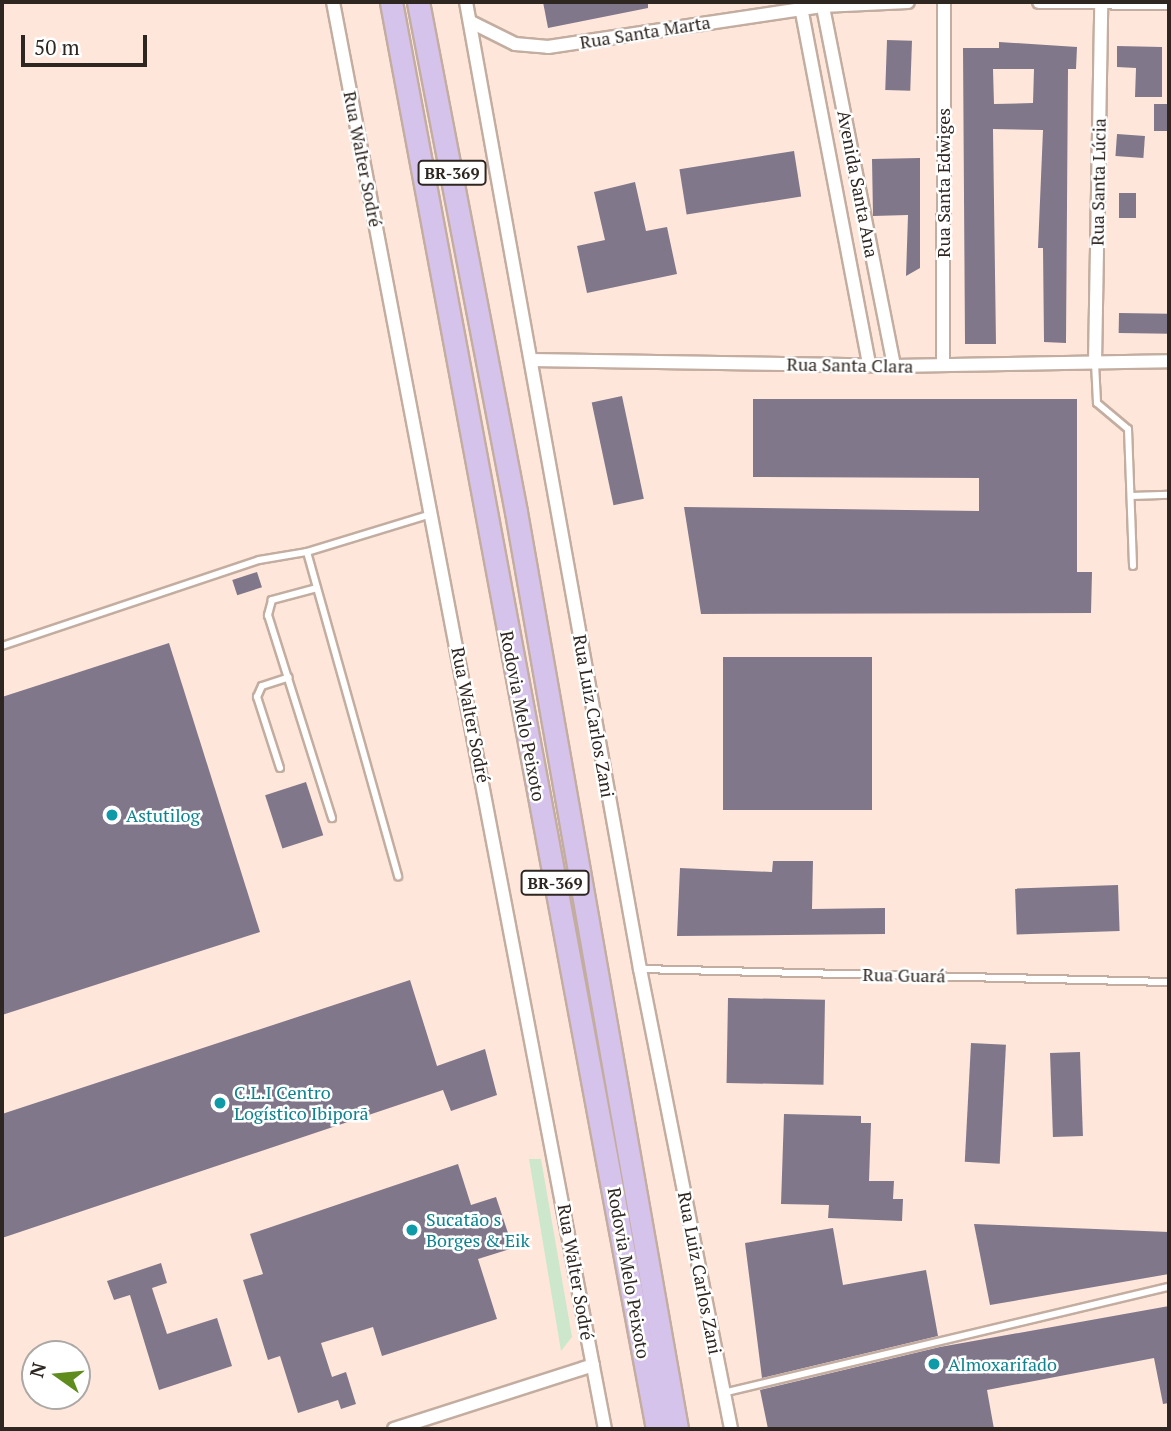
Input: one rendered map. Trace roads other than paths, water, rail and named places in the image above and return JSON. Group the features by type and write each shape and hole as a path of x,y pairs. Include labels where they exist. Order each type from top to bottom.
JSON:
{"main road":[{"name":"Rodovia Melo Peixoto","path":"391,2 657,1429"},
{"name":"Rodovia Melo Peixoto","path":"418,2 516,512 677,1429"}],"street":[{"name":"Rua Walter Sodré","path":"333,2 605,1429"},
{"name":"Rua Luiz Carlos Zani","path":"466,2 640,969 731,1429"},
{"name":"Rua Santa Marta","path":"471,22 514,44 548,47 800,5 908,2"},
{"name":"Rua Santa Edwiges","path":"943,365 944,2"},
{"path":"1039,2 1169,3"},
{"name":"Rua Santa Lúcia","path":"1095,363 1101,2"},
{"name":"Avenida Santa Ana","path":"822,4 894,366"},
{"name":"Avenida Santa Ana","path":"800,5 869,365"},
{"name":"Rua Santa Clara","path":"531,360 894,366 1169,361"},
{"path":"394,1429 593,1365"}],"lane":[{"path":"1095,363 1097,403 1128,429 1133,566"},
{"path":"1131,496 1169,495"},
{"path":"2,646 259,560 307,552 432,513"},
{"path":"307,552 398,876"},
{"path":"317,588 280,596 268,606 332,818"},
{"path":"280,768 257,697 262,686 289,677"},
{"name":"Rua Guará","path":"640,969 1169,982"},
{"path":"723,1392 1169,1287"}],"place":[{"name":"Astutilog","path":"112,815"},
{"name":"C.L.I Centro Logístico Ibiporã","path":"220,1103"},
{"name":"Sucatão s Borges & Eik","path":"412,1230"},
{"name":"Almoxarifado","path":"934,1364"}]}
